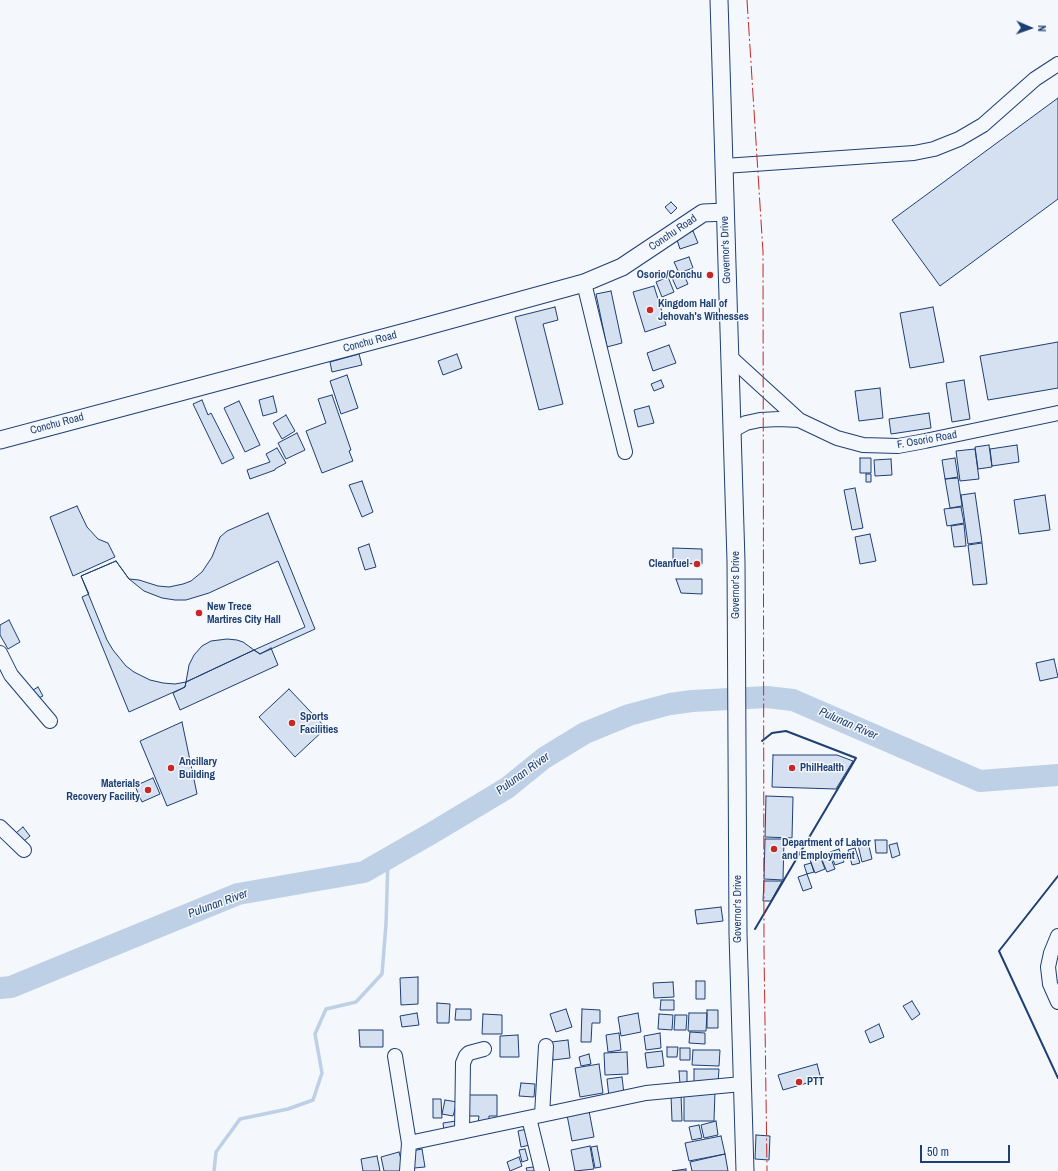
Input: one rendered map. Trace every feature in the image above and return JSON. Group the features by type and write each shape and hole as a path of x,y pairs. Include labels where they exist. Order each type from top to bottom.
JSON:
{"main road":[{"name":"Governor's Drive","path":"719,0 736,589 738,934 745,1171"},
{"name":"Conchu Road","path":"0,440 584,283 622,266 703,213 725,212"}],"street":[{"path":"724,166 914,153 934,149 959,139 983,125 1035,79 1058,64"},
{"path":"584,283 625,452"},
{"name":"F. Osorio Road","path":"730,358 799,420 823,432 851,443 875,446 898,446 1058,413"},
{"name":"F. Osorio Road","path":"732,430 746,423 760,420 799,420"},
{"path":"0,653 11,675 50,721"},
{"path":"0,827 24,850"},
{"path":"1058,936 1050,954 1048,967 1052,988 1058,1002"},
{"path":"542,1171 535,1116 546,1046"},
{"path":"462,1132 463,1063 469,1053 484,1049"},
{"path":"395,1056 409,1143 407,1171"},
{"path":"409,1143 646,1093 742,1084"}],"building":[{"path":"1058,98 1058,199 940,286 892,220"},
{"path":"671,202 677,208 671,214 665,207"},
{"path":"693,231 698,243 680,249 676,237"},
{"path":"689,257 693,268 679,273 674,262"},
{"path":"683,273 688,284 677,289 672,278"},
{"path":"668,277 674,292 662,297 656,282"},
{"path":"654,286 666,325 645,332 633,292"},
{"path":"611,291 622,343 607,347 596,294"},
{"path":"555,307 558,320 543,324 563,404 539,410 515,317"},
{"path":"933,307 944,362 910,368 900,313"},
{"path":"1058,342 1058,388 988,400 980,356"},
{"path":"669,345 676,363 653,371 647,353"},
{"path":"359,354 362,365 332,372 330,362"},
{"path":"457,354 462,368 443,375 438,361"},
{"path":"347,375 358,408 341,414 330,381"},
{"path":"661,380 664,387 654,391 651,384"},
{"path":"964,380 970,419 952,422 946,383"},
{"path":"880,388 883,418 859,421 855,391"},
{"path":"332,395 351,450 349,451 353,461 322,473 306,431 326,423 318,399"},
{"path":"273,396 277,412 263,416 259,400"},
{"path":"202,400 208,415 211,413 234,458 222,464 193,404"},
{"path":"239,401 260,445 245,452 224,408"},
{"path":"649,406 654,423 638,427 634,410"},
{"path":"929,413 931,428 891,434 889,419"},
{"path":"286,415 295,431 282,439 273,423"},
{"path":"297,433 305,450 286,459 278,443"},
{"path":"989,445 992,467 978,469 975,447"},
{"path":"1017,445 1019,462 992,466 990,449"},
{"path":"277,448 286,463 275,470 250,479 247,470 270,462 266,454"},
{"path":"975,449 979,479 960,481 956,451"},
{"path":"860,458 871,458 871,473 860,473"},
{"path":"955,458 958,477 945,479 942,460"},
{"path":"891,459 892,475 875,476 874,460"},
{"path":"866,474 871,474 871,482 866,482"},
{"path":"958,478 962,506 950,508 945,479"},
{"path":"362,481 373,512 362,517 349,485"},
{"path":"855,488 863,528 852,530 844,490"},
{"path":"975,493 982,542 968,544 961,495"},
{"path":"1045,495 1050,530 1019,534 1014,500"},
{"path":"77,506 87,527 98,539 108,543 115,557 73,576 50,517"},
{"path":"961,507 964,523 947,526 944,509"},
{"name":"New Trece Martires City Hall","path":"268,513 315,629 260,654 254,650 186,682 185,687 129,712 82,597 89,594 81,576 116,561 129,579 139,580 158,586 169,587 183,584 191,581 202,572 212,557 220,537 227,531"},
{"path":"964,524 966,546 954,547 951,526"},
{"path":"870,534 876,561 860,564 855,537"},
{"path":"982,543 987,584 973,585 968,545"},
{"path":"369,544 376,567 365,570 358,548"},
{"path":"673,548 702,549 702,564 673,563"},
{"name":"New Trece Martires City Hall","path":"116,561 129,579 144,591 162,598 186,600 209,593 278,561 305,627 254,650 243,642 237,640 227,639 211,641 202,646 194,655 189,665 186,682 175,684 150,680 126,666 113,650 107,640 81,576"},
{"path":"676,579 702,579 702,594 681,593"},
{"path":"9,620 20,642 8,649 0,635 0,625"},
{"path":"271,648 278,665 180,710 173,693 185,687 186,682 254,650 260,654"},
{"path":"1054,659 1058,677 1040,681 1036,663"},
{"path":"38,687 43,696 34,700 30,692"},
{"name":"Sports Facilities","path":"289,689 326,728 295,757 259,717"},
{"name":"Ancillary Building","path":"182,722 197,794 167,806 140,741"},
{"path":"773,755 837,755 853,761 836,789 772,787"},
{"name":"Materials Recovery Facility","path":"153,778 160,794 142,802 135,786"},
{"path":"766,796 793,797 792,838 765,837"},
{"path":"23,827 30,836 24,841 16,833"},
{"name":"Department of Labor and Employment","path":"765,839 784,839 783,880 764,879"},
{"path":"875,840 887,840 887,853 876,853"},
{"path":"868,842 872,859 862,862 858,845"},
{"path":"897,843 900,855 892,858 889,845"},
{"path":"855,848 860,863 852,865 848,850"},
{"path":"839,849 844,862 835,865 830,852"},
{"path":"820,856 825,869 815,873 810,860"},
{"path":"830,856 835,869 827,872 822,860"},
{"path":"811,863 814,872 807,874 804,865"},
{"path":"807,874 812,888 803,891 798,877"},
{"path":"764,881 782,881 771,901 763,901"},
{"path":"721,907 723,921 697,924 695,910"},
{"path":"418,977 418,1004 401,1005 400,978"},
{"path":"696,981 705,981 705,999 696,999"},
{"path":"673,982 674,997 654,998 653,983"},
{"path":"661,1000 674,1000 674,1010 660,1010"},
{"path":"912,1001 920,1014 912,1020 903,1006"},
{"path":"437,1003 450,1004 449,1023 437,1023"},
{"path":"456,1009 471,1009 471,1020 455,1020"},
{"path":"566,1009 572,1027 556,1032 550,1014"},
{"path":"582,1009 600,1010 600,1023 592,1023 591,1042 581,1042"},
{"path":"707,1010 718,1010 718,1028 707,1028"},
{"path":"417,1013 419,1025 402,1027 400,1016"},
{"path":"638,1013 641,1032 621,1036 618,1017"},
{"path":"689,1013 707,1013 706,1031 688,1031"},
{"path":"483,1014 502,1015 502,1034 482,1034"},
{"path":"659,1014 673,1015 672,1030 658,1029"},
{"path":"675,1015 687,1015 686,1030 674,1030"},
{"path":"879,1024 884,1037 870,1043 865,1031"},
{"path":"359,1030 383,1030 383,1047 360,1047"},
{"path":"690,1032 705,1033 705,1044 689,1043"},
{"path":"619,1033 621,1050 608,1052 606,1035"},
{"path":"660,1033 661,1048 646,1050 644,1036"},
{"path":"518,1035 519,1057 500,1057 500,1036"},
{"path":"568,1040 570,1058 553,1060 551,1042"},
{"path":"667,1047 678,1047 677,1057 667,1057"},
{"path":"680,1048 690,1048 690,1060 680,1060"},
{"path":"693,1050 720,1050 719,1066 692,1065"},
{"path":"662,1051 664,1066 647,1068 645,1053"},
{"path":"627,1052 628,1074 605,1075 604,1053"},
{"path":"589,1054 591,1064 581,1066 579,1057"},
{"path":"599,1064 603,1093 580,1097 575,1068"},
{"path":"817,1064 821,1079 783,1090 778,1075"},
{"path":"694,1069 719,1069 718,1083 694,1083"},
{"path":"679,1071 687,1071 687,1084 680,1084"},
{"path":"622,1077 624,1094 609,1097 607,1079"},
{"path":"521,1083 535,1084 534,1097 519,1096"},
{"path":"684,1090 715,1091 714,1121 684,1121"},
{"path":"681,1094 682,1121 672,1121 671,1095"},
{"path":"468,1095 497,1095 497,1116 489,1116 489,1123 478,1123 479,1116 468,1116"},
{"path":"433,1099 441,1099 442,1118 433,1118"},
{"path":"445,1100 457,1102 453,1116 442,1114"},
{"path":"589,1111 594,1137 572,1141 567,1115"},
{"path":"456,1121 457,1130 444,1131 443,1123"},
{"path":"716,1121 718,1135 704,1138 701,1125"},
{"path":"699,1125 702,1138 692,1140 689,1127"},
{"path":"527,1129 530,1145 521,1147 518,1131"},
{"path":"756,1135 770,1136 769,1160 755,1159"},
{"path":"721,1136 725,1154 689,1161 685,1143"},
{"path":"590,1146 594,1169 575,1171 571,1150"},
{"path":"597,1146 601,1167 595,1168 591,1147"},
{"path":"422,1149 425,1167 414,1168 412,1151"},
{"path":"525,1149 528,1160 522,1162 519,1150"},
{"path":"399,1152 404,1171 384,1171 381,1157"},
{"path":"725,1154 728,1171 692,1171 690,1162"},
{"path":"377,1156 380,1171 363,1171 361,1159"},
{"path":"519,1157 522,1166 510,1171 507,1162"},
{"path":"540,1166 540,1171 527,1171 526,1168"},
{"path":"686,1169 686,1171 672,1171"}],"waterway":[{"name":"Pulunan River","path":"0,988 11,987 238,894 364,872 507,788 544,758 585,733 629,715 670,704 692,701 767,697 793,700 980,781 1058,775"},
{"path":"214,1171 216,1152 240,1119 288,1109 313,1100 322,1073 315,1034 326,1009 356,1002 382,974 386,924 388,858"}],"wall":[{"path":"755,929 856,758 786,731 772,733 762,741"},
{"path":"1058,876 999,951 1058,1078"}],"power":[{"path":"747,0 763,252 764,949 767,1171"}],"place":[{"name":"Osorio/Conchu","path":"710,275"},
{"name":"Kingdom Hall of Jehovah's Witnesses","path":"650,310"},
{"name":"Cleanfuel","path":"697,564"},
{"name":"New Trece Martires City Hall","path":"199,613"},
{"name":"Sports Facilities","path":"292,723"},
{"name":"Ancillary Building","path":"171,768"},
{"name":"PhilHealth","path":"792,768"},
{"name":"Materials Recovery Facility","path":"148,790"},
{"name":"Department of Labor and Employment","path":"774,849"},
{"name":"PTT","path":"799,1082"}]}
